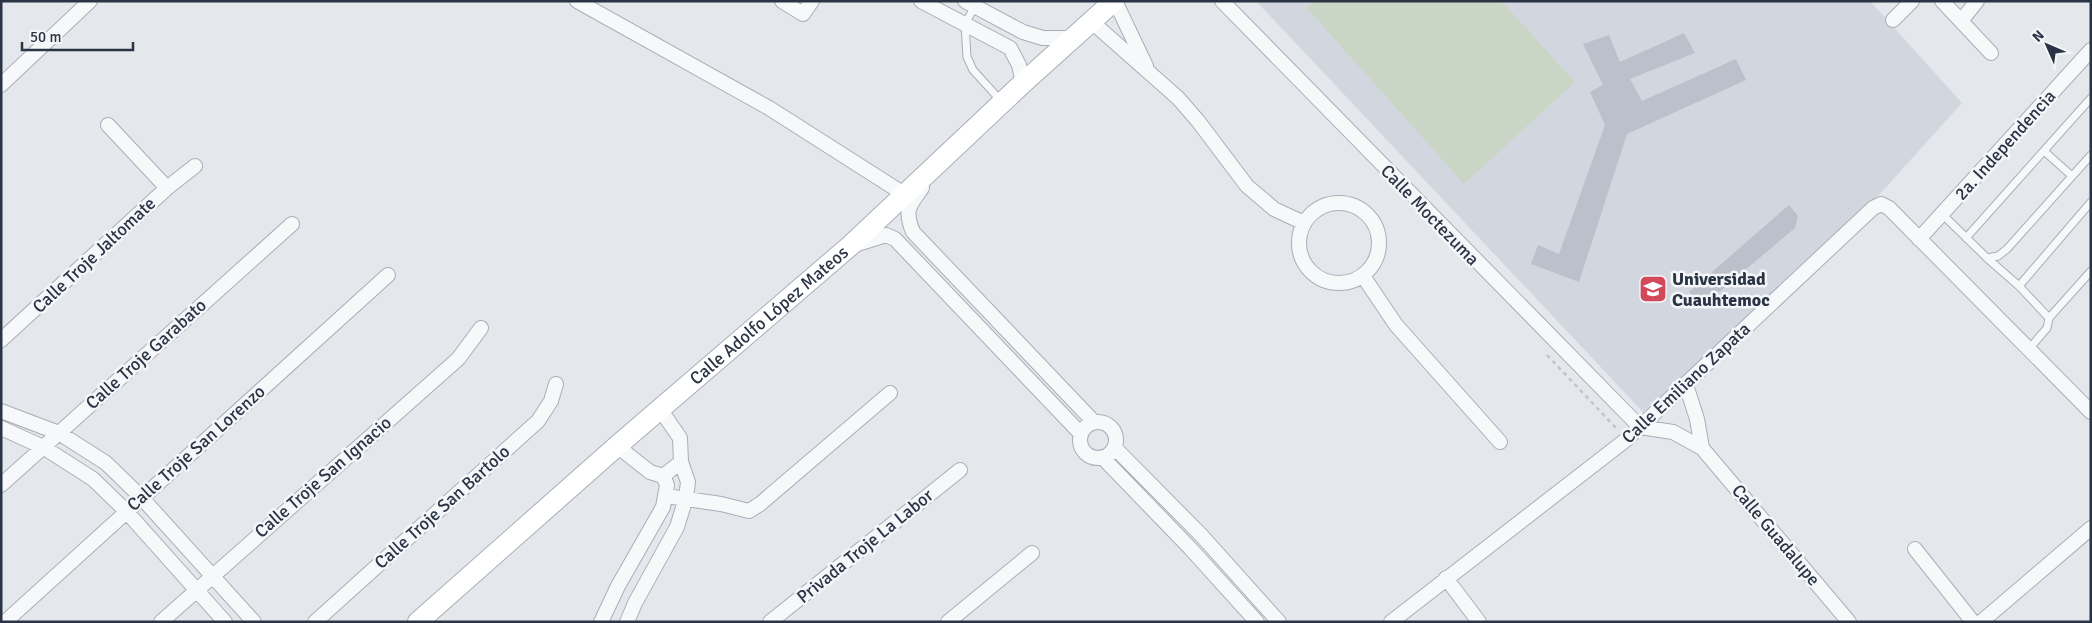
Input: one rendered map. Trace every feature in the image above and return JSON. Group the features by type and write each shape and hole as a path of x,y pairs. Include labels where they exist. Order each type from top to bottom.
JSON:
{"street":[{"path":"1,85 90,1"},
{"path":"578,1 769,108 904,194"},
{"path":"782,1 803,14 812,1"},
{"path":"922,1 1010,48 1019,66 1023,83"},
{"path":"1114,1 1149,72"},
{"name":"Calle Adolfo López Mateos","path":"418,622 617,446 851,246 1002,102 1114,1"},
{"name":"Calle Moctezuma","path":"1222,1 1640,427"},
{"path":"1893,20 1912,1"},
{"path":"1942,1 1991,53"},
{"path":"1961,21 1976,1"},
{"path":"970,4 1024,32 1043,38 1072,38"},
{"path":"1092,22 1149,72 1198,121 1247,186 1274,209 1304,223"},
{"name":"2a. Independencia","path":"1919,239 2091,50"},
{"name":"Calle Troje Jaltomate","path":"1,340 167,188 108,126"},
{"path":"167,188 195,166"},
{"path":"928,173 922,189 910,202 907,218 913,232 1094,422"},
{"path":"1335,202 1354,205 1370,216 1378,233 1379,253 1373,266 1363,276 1351,282 1337,284 1324,281 1312,274 1304,263 1299,250 1299,236 1304,223 1312,213 1322,206 1335,202"},
{"name":"Calle Emiliano Zapata","path":"1391,622 1640,427 1873,208 1881,204 1889,208 2091,412"},
{"name":"Calle Troje Garabato","path":"1,485 292,224"},
{"path":"851,246 886,235 895,239 1080,434"},
{"name":"Calle Troje San Lorenzo","path":"5,622 388,275"},
{"path":"1363,276 1396,324 1500,442"},
{"name":"Calle Troje San Ignacio","path":"161,622 458,359 480,328"},
{"path":"997,346 1010,334"},
{"name":"Calle Troje San Bartolo","path":"315,622 538,421 551,401 556,384"},
{"path":"1686,385 1697,420 1702,448"},
{"path":"666,496 686,498 749,511 760,504 890,394"},
{"path":"627,622 639,595 676,527 686,498 688,482 681,462 680,438 660,409"},
{"path":"1,411 59,433 106,463 141,497 254,622"},
{"path":"1094,422 1105,423 1110,426 1116,436 1115,448 1110,454 1102,458 1092,457 1083,450 1080,440 1080,434 1094,422"},
{"name":"Calle Guadalupe","path":"1640,427 1673,432 1702,448 1849,622"},
{"path":"1,428 43,447 93,479 126,511 225,622"},
{"path":"617,446 650,472 664,476"},
{"path":"1115,448 1202,536 1279,622"},
{"path":"1102,458 1190,548 1257,622"},
{"path":"664,476 681,462"},
{"name":"Privada Troje La Labor","path":"770,622 960,470"},
{"path":"602,622 618,586 657,519 666,496 667,485 664,476"},
{"path":"1981,622 2091,528"},
{"path":"1190,548 1202,536"},
{"path":"1915,549 1973,622"},
{"path":"948,622 1032,553"},
{"path":"1446,578 1479,622"}],"lane":[{"path":"970,4 965,24 967,57 973,70 1002,102"},
{"path":"1966,238 2091,98"},
{"path":"2044,150 2072,176"},
{"path":"1987,258 1998,256 2007,249 2091,155"},
{"path":"2019,286 2091,202"},
{"path":"1942,214 2019,286 2049,318"},
{"path":"2029,350 2047,328 2049,318 2091,271"}],"shaded area":[{"name":"Universidad Cuauhtemoc","path":"1256,1 1870,1 1962,103 1877,197 1643,412"}],"green space":[{"path":"1314,1 1501,1 1575,82 1464,184 1307,8"}],"building":[{"path":"1684,33 1695,53 1630,79 1642,101 1736,59 1746,80 1627,134 1579,282 1531,264 1538,245 1559,254 1605,125 1590,92 1603,85 1583,44 1609,35 1620,62"},
{"path":"1789,205 1798,216 1795,228 1701,307 1689,292"}],"place":[{"name":"Universidad Cuauhtemoc","path":"1653,289"}]}
